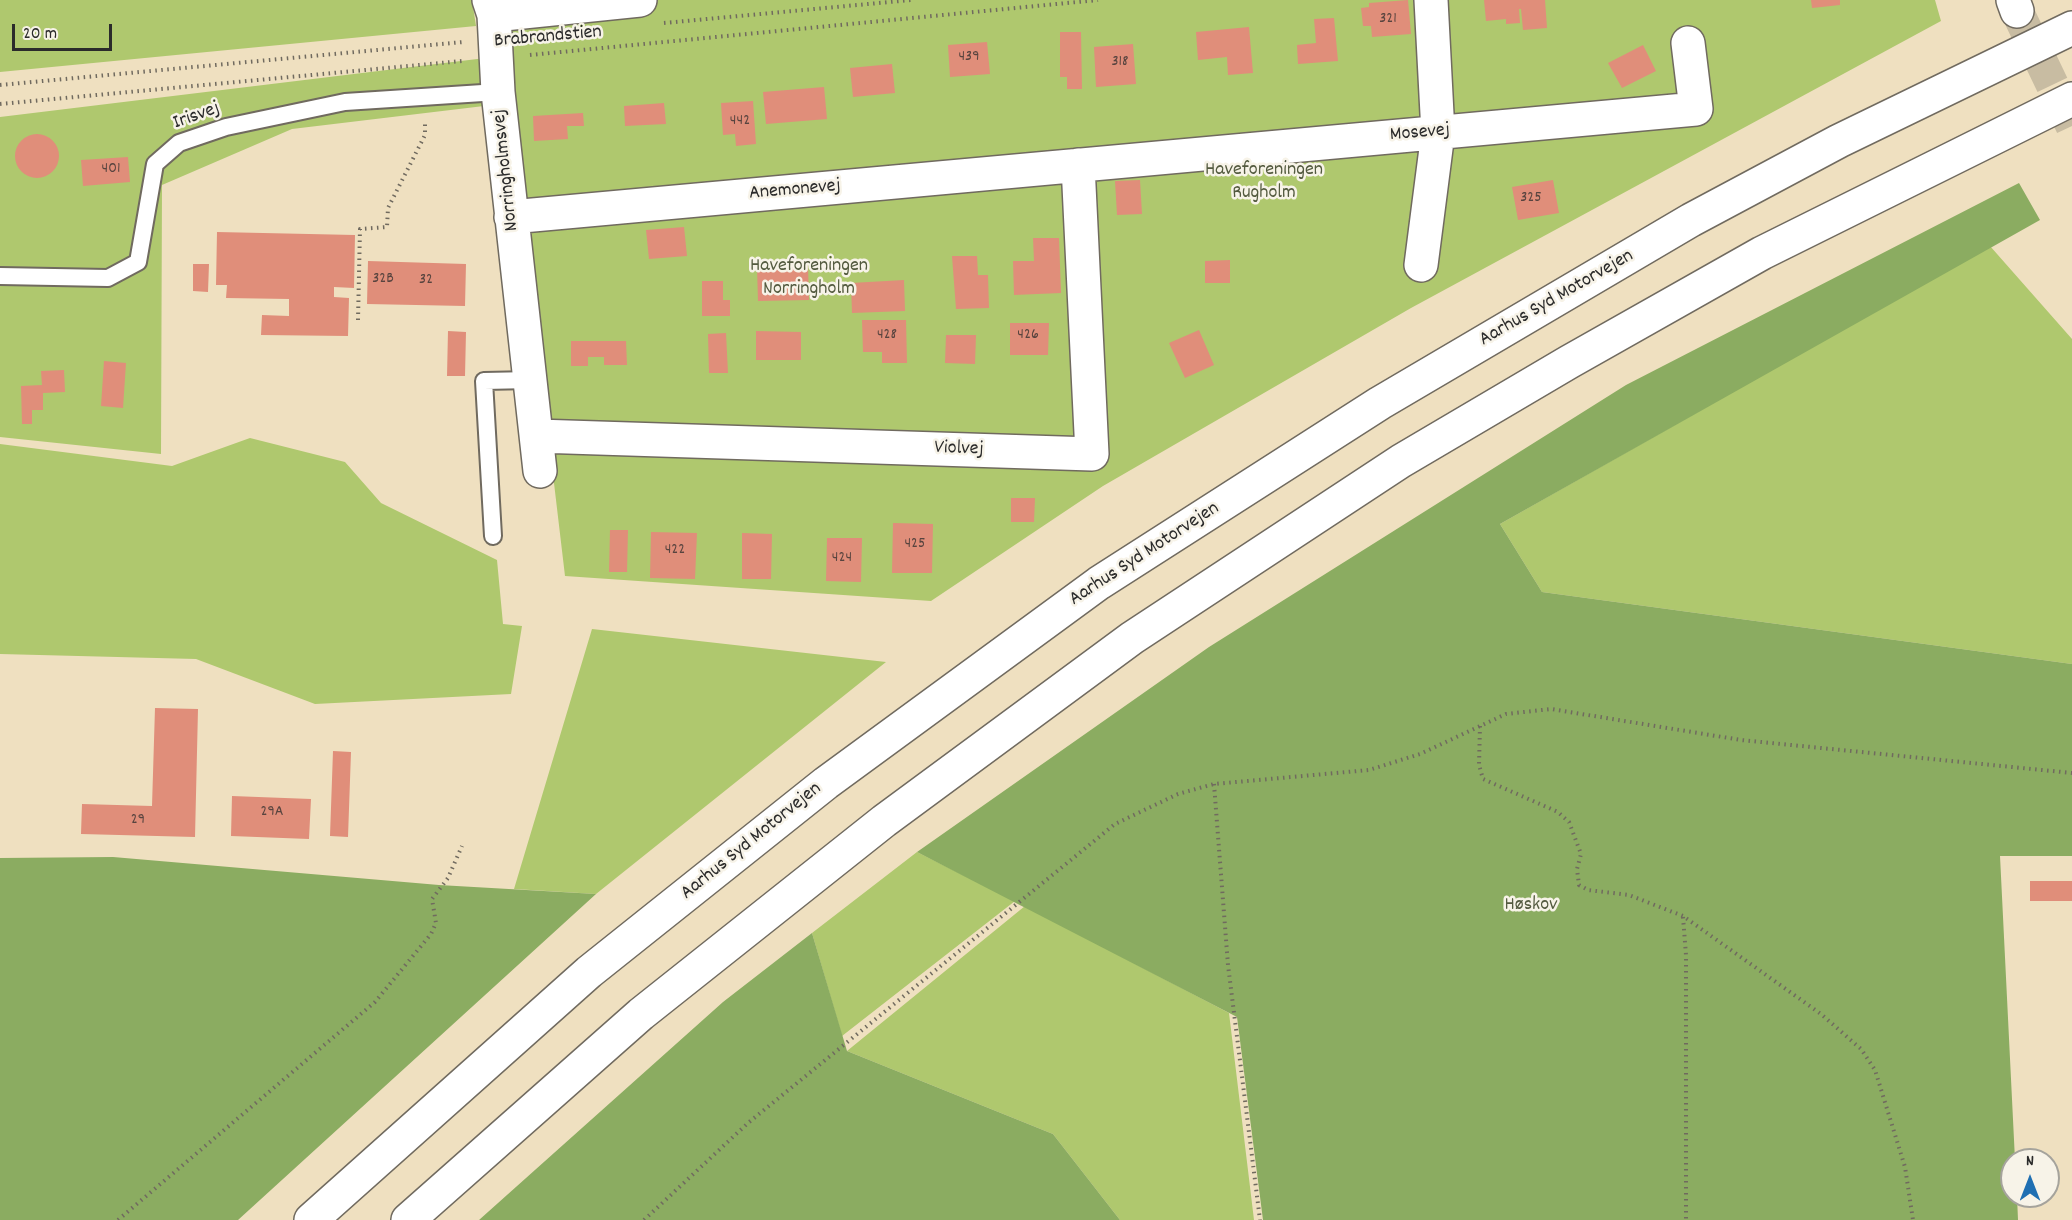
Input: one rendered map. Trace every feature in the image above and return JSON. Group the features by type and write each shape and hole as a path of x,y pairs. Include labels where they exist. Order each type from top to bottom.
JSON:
{"main road":[{"path":"494,28 640,0"},
{"path":"1421,265 1438,132 1431,0"},
{"name":"Norringholmsvej","path":"494,28 498,92 540,471"},
{"name":"Aarhus Syd Motorvejen","path":"311,1220 589,972 826,783 1099,583 1380,403 1691,220 1839,141 2072,28"},
{"name":"Mosevej","path":"1078,165 1696,109 1688,43"},
{"path":"408,1220 641,1014 884,821 1132,638 1401,461 1569,362 1762,253 2072,99"},
{"name":"Anemonevej","path":"512,216 1078,165"},
{"name":"Violvej","path":"537,436 1092,454 1078,165"}],"lane":[{"name":"Irisvej","path":"0,276 108,278 138,262 155,164 179,143 226,127 345,102 498,92"},
{"path":"493,536 484,381 531,380"}],"path":[{"path":"662,23 911,0"},
{"name":"Brabrandstien","path":"0,104 494,28 1098,0"},
{"path":"0,85 494,28"},
{"path":"358,320 360,229 387,227 388,208 425,135 425,96"},
{"path":"644,1220 748,1123 1115,824 1178,794 1214,784 1369,770 1420,753 1506,714 1551,709 1741,740 2072,773"},
{"path":"1480,726 1479,765 1483,779 1558,812 1569,822 1581,854 1577,869 1579,885 1588,890 1629,895 1683,916 1821,1014 1861,1049 1875,1070 1905,1167 1913,1220"},
{"path":"1214,784 1228,965 1260,1220"},
{"path":"118,1220 375,1002 431,934 436,923 432,899 448,878 462,846"},
{"path":"1683,916 1686,955 1686,1220"}],"green space":[{"path":"0,0 472,0 476,26 0,72"},
{"name":"Haveforeningen Norringholm","path":"497,0 1935,0 1941,21 1411,308 1103,486 931,601 565,576 509,103 292,129 162,185 161,454 0,437 0,117 502,56"},
{"name":"Høskov","path":"2019,183 2040,220 1500,524 1542,592 2072,664 2072,856 2000,856 2014,1148 2000,1148 2000,1208 2018,1208 2018,1220 1263,1220 1237,1017 917,852 1209,647 1626,385"},
{"path":"1990,246 2072,339 2072,664 1542,592 1500,524"},
{"path":"250,438 345,462 381,503 497,560 503,624 522,626 511,694 315,704 196,659 0,654 0,444 172,466"},
{"path":"592,629 886,662 596,894 514,889"},
{"path":"917,852 1015,901 842,1036 812,933"},
{"path":"113,857 439,885 596,894 238,1220 0,1220 0,858"},
{"path":"1025,906 1229,1013 1254,1220 1120,1220 1053,1134 847,1051"},
{"path":"812,933 847,1051 1053,1134 1120,1220 479,1220 723,1002"}],"building":[{"path":"1408,0 1411,34 1372,37 1371,26 1363,26 1361,8 1369,7 1369,3"},
{"path":"1484,0 1545,0 1547,28 1523,30 1521,9 1519,9 1520,23 1506,24 1506,19 1486,21"},
{"path":"1811,0 1840,0 1840,5 1812,8"},
{"path":"1334,18 1338,61 1298,64 1297,45 1316,43 1314,19"},
{"path":"1249,27 1253,73 1228,75 1227,57 1198,60 1196,32"},
{"path":"1060,32 1081,32 1082,89 1067,89 1067,77 1060,77"},
{"path":"987,42 990,74 950,77 948,45"},
{"path":"1133,44 1136,84 1096,87 1094,47"},
{"path":"1643,45 1656,71 1622,88 1608,63"},
{"path":"892,64 895,93 853,97 850,68"},
{"path":"824,87 827,119 766,124 763,92"},
{"path":"753,101 756,144 736,146 735,134 723,135 721,103"},
{"path":"664,103 666,124 625,126 624,106"},
{"path":"583,113 584,126 567,126 568,139 534,141 533,116"},
{"path":"37,134 52,141 59,156 52,171 37,178 22,171 15,156 22,141"},
{"path":"128,157 130,182 83,186 81,160"},
{"path":"1140,180 1142,214 1117,215 1115,181"},
{"path":"1553,180 1559,213 1518,220 1512,187"},
{"path":"684,227 687,256 649,259 646,230"},
{"path":"217,232 355,235 354,288 334,287 334,297 349,298 348,336 261,335 262,315 289,316 289,299 226,298 227,285 216,285"},
{"path":"1033,238 1059,238 1061,293 1014,295 1013,261 1034,261"},
{"path":"952,256 977,256 978,275 988,275 989,308 956,309"},
{"path":"1230,260 1230,283 1205,283 1205,261"},
{"path":"368,261 466,264 465,306 367,304"},
{"path":"193,264 209,264 208,292 193,291"},
{"path":"808,266 809,300 758,301 757,267"},
{"path":"904,280 905,311 852,313 851,283"},
{"path":"702,281 723,281 723,300 730,300 730,316 702,316"},
{"path":"862,320 906,320 907,363 882,363 882,352 863,352"},
{"path":"1010,323 1049,323 1048,355 1010,355"},
{"path":"1199,330 1214,365 1185,378 1169,343"},
{"path":"448,331 466,332 465,376 447,376"},
{"path":"756,331 801,332 801,360 756,360"},
{"path":"726,333 728,373 709,373 708,334"},
{"path":"946,335 976,335 975,364 945,363"},
{"path":"571,341 626,341 627,365 604,365 604,357 588,357 588,366 571,366"},
{"path":"104,361 126,363 123,408 101,406"},
{"path":"64,370 65,392 43,393 43,410 32,410 32,424 22,424 21,386 42,385 41,371"},
{"path":"1011,498 1035,498 1034,522 1011,522"},
{"path":"893,523 933,524 932,573 892,573"},
{"path":"610,530 628,530 627,572 609,572"},
{"path":"651,532 697,533 695,579 650,578"},
{"path":"742,533 772,534 771,579 742,579"},
{"path":"827,538 862,538 861,582 826,581"},
{"path":"155,708 198,709 195,837 81,834 82,804 152,806"},
{"path":"333,751 351,752 348,837 330,836"},
{"path":"232,796 311,799 309,839 231,836"},
{"path":"2030,881 2072,881 2072,901 2030,901"}],"tunnel":[{"path":"2017,11 2072,126"}],"park label":[{"name":"Haveforeningen Rugholm","path":"1264,182"}]}
